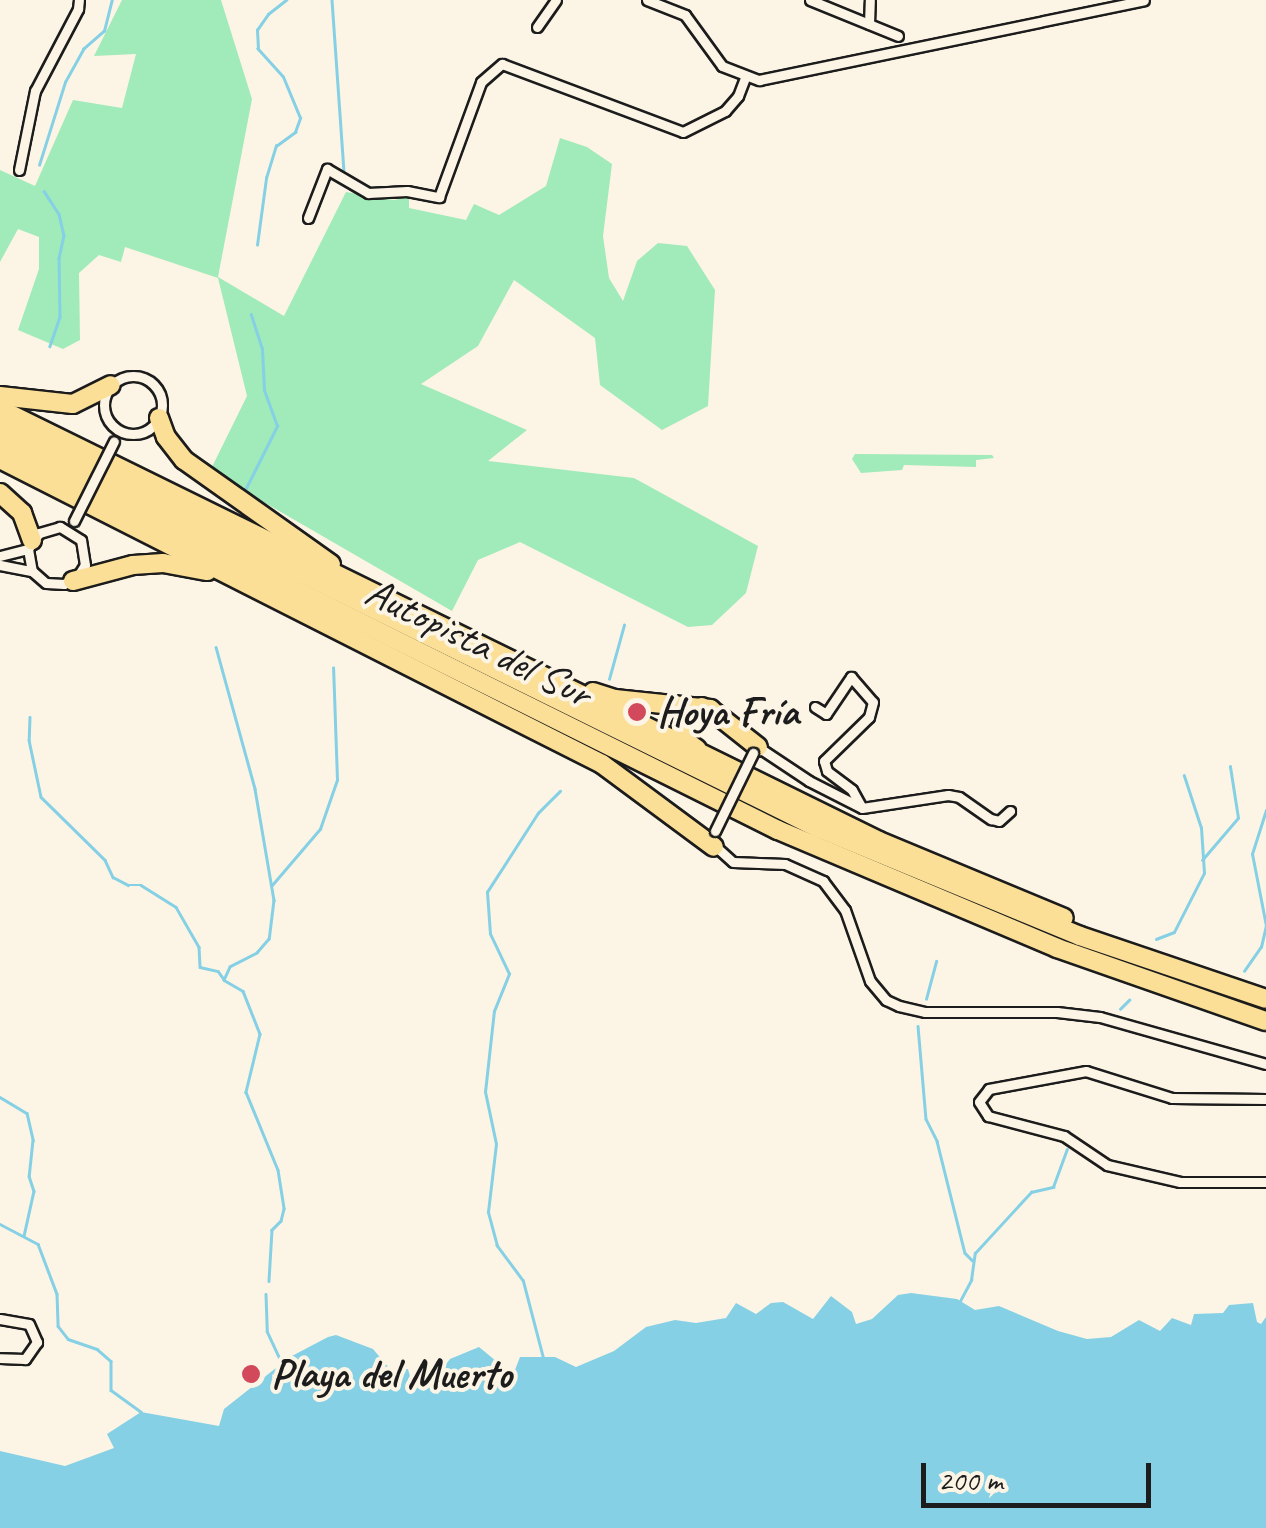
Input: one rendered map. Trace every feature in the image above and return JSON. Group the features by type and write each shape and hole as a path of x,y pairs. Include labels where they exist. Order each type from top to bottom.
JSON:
{"highway":[{"path":"0,396 73,404 111,386"},
{"path":"0,409 880,841 1258,997"},
{"path":"159,418 166,437 184,460 390,603"},
{"name":"Autopista del Sur","path":"0,425 818,828 1012,910 1258,997"},
{"name":"Autopista del Sur","path":"0,443 471,679 899,884 1057,948 1266,1021"},
{"path":"0,459 602,764 715,839"},
{"path":"0,494 22,512 30,544"},
{"path":"73,580 133,564 163,563 202,569 281,601"},
{"path":"360,640 471,679"},
{"path":"544,676 615,698 702,707 733,724 755,750"},
{"path":"702,707 684,720 682,734 726,768"}],"street":[{"path":"20,170 34,90 78,9 78,0"},
{"path":"537,27 556,0"},
{"path":"647,0 684,15 722,66 744,78 758,80 1144,0"},
{"path":"810,0 826,3 898,36"},
{"path":"868,24 870,0"},
{"path":"308,218 327,169 368,193 441,194 481,82 502,64 682,132 725,111 738,96 744,78"},
{"path":"126,376 149,380 160,393 159,418 142,433 119,430 104,409 111,386 126,376"},
{"path":"72,526 119,430"},
{"path":"0,556 30,544 48,528 72,526"},
{"path":"0,564 32,571 52,585 73,580 86,558 72,526"},
{"path":"30,544 32,571"},
{"path":"815,707 826,714 851,677 873,702 869,717 824,761 827,770 852,790 862,808"},
{"path":"1010,811 999,821 991,819 958,797 948,795 862,808 755,750 715,839 733,862 785,864 823,882 846,910 870,981 886,1000 898,1006 941,1013 1088,1015 1141,1025 1266,1064"},
{"path":"1266,1099 1172,1098 1086,1071 989,1089 980,1102 988,1116 1064,1136 1107,1166 1180,1182 1266,1182"},
{"path":"0,1320 28,1324 38,1342 25,1358 0,1358"}],"green space":[{"path":"122,0 221,0 252,99 218,277 284,316 346,192 394,200 409,197 409,208 466,220 474,204 499,215 546,186 560,138 587,147 612,164 603,236 609,278 623,301 637,261 658,243 687,246 715,290 708,406 662,430 600,385 595,338 514,280 478,346 421,384 527,430 488,461 634,478 758,546 746,593 712,625 688,627 520,542 478,560 452,611 210,471 247,396 218,278 125,247 121,262 99,255 79,273 80,340 63,349 18,330 39,269 39,237 18,229 0,262 0,170 35,186 73,100 122,108 136,54 94,56"},
{"path":"855,454 994,458 976,460 976,467 904,465 902,470 861,473 852,459"}],"water":[{"path":"898,1295 957,1299 975,1310 999,1306 1087,1339 1111,1337 1139,1320 1160,1331 1172,1318 1191,1325 1194,1314 1223,1313 1229,1305 1253,1303 1257,1322 1261,1324 1266,1317 1266,1528 0,1528 0,1451 65,1466 114,1448 107,1434 141,1412 219,1426 224,1409 290,1357 328,1337 336,1335 373,1349 390,1369 408,1369 413,1387 435,1378 450,1359 479,1347 513,1375 520,1357 555,1357 576,1367 614,1351 646,1327 675,1320 696,1323 726,1318 736,1303 756,1314 771,1303 783,1302 813,1319 831,1296 852,1312 856,1324 872,1319"}],"waterway":[{"path":"39,165 65,82 83,49 104,31 112,0"},
{"path":"257,245 266,178 276,146 295,132 300,118 283,77 258,49 257,30 268,14 286,0"},
{"path":"332,0 344,170"},
{"path":"44,191 59,214 64,235 59,258 60,317 50,346"},
{"path":"244,492 277,426 264,390 262,349 251,315"},
{"path":"609,679 624,625"},
{"path":"216,647 255,789 274,900 269,939 257,953 230,967 224,980 243,991 260,1034 246,1092 278,1170 284,1209 281,1221 272,1230 269,1281"},
{"path":"272,885 320,829 337,780 333,668"},
{"path":"30,717 29,740 41,797 105,860 113,877 128,885 141,885 176,907 199,947 200,967 218,971 223,978"},
{"path":"1202,860 1238,818 1230,767"},
{"path":"1156,939 1174,932 1204,873 1201,828 1184,776"},
{"path":"543,1358 523,1281 497,1246 488,1212 496,1144 485,1092 494,1011 509,974 490,934 487,892 538,813 560,791"},
{"path":"1244,971 1261,947 1266,926 1252,854 1266,810"},
{"path":"926,999 936,961"},
{"path":"1120,1009 1129,1000"},
{"path":"918,1026 926,1119 937,1141 965,1253 972,1260"},
{"path":"0,1097 27,1113 33,1140 29,1176 34,1191 24,1236"},
{"path":"960,1301 971,1280 975,1253 1031,1192 1053,1187 1067,1149"},
{"path":"0,1224 38,1244 57,1294 58,1326 68,1339 97,1349 111,1361 111,1390 141,1412"},
{"path":"266,1294 267,1331 282,1363"}],"place":[{"name":"Hoya Fría","path":"637,712"},
{"name":"Playa del Muerto","path":"251,1374"}]}
